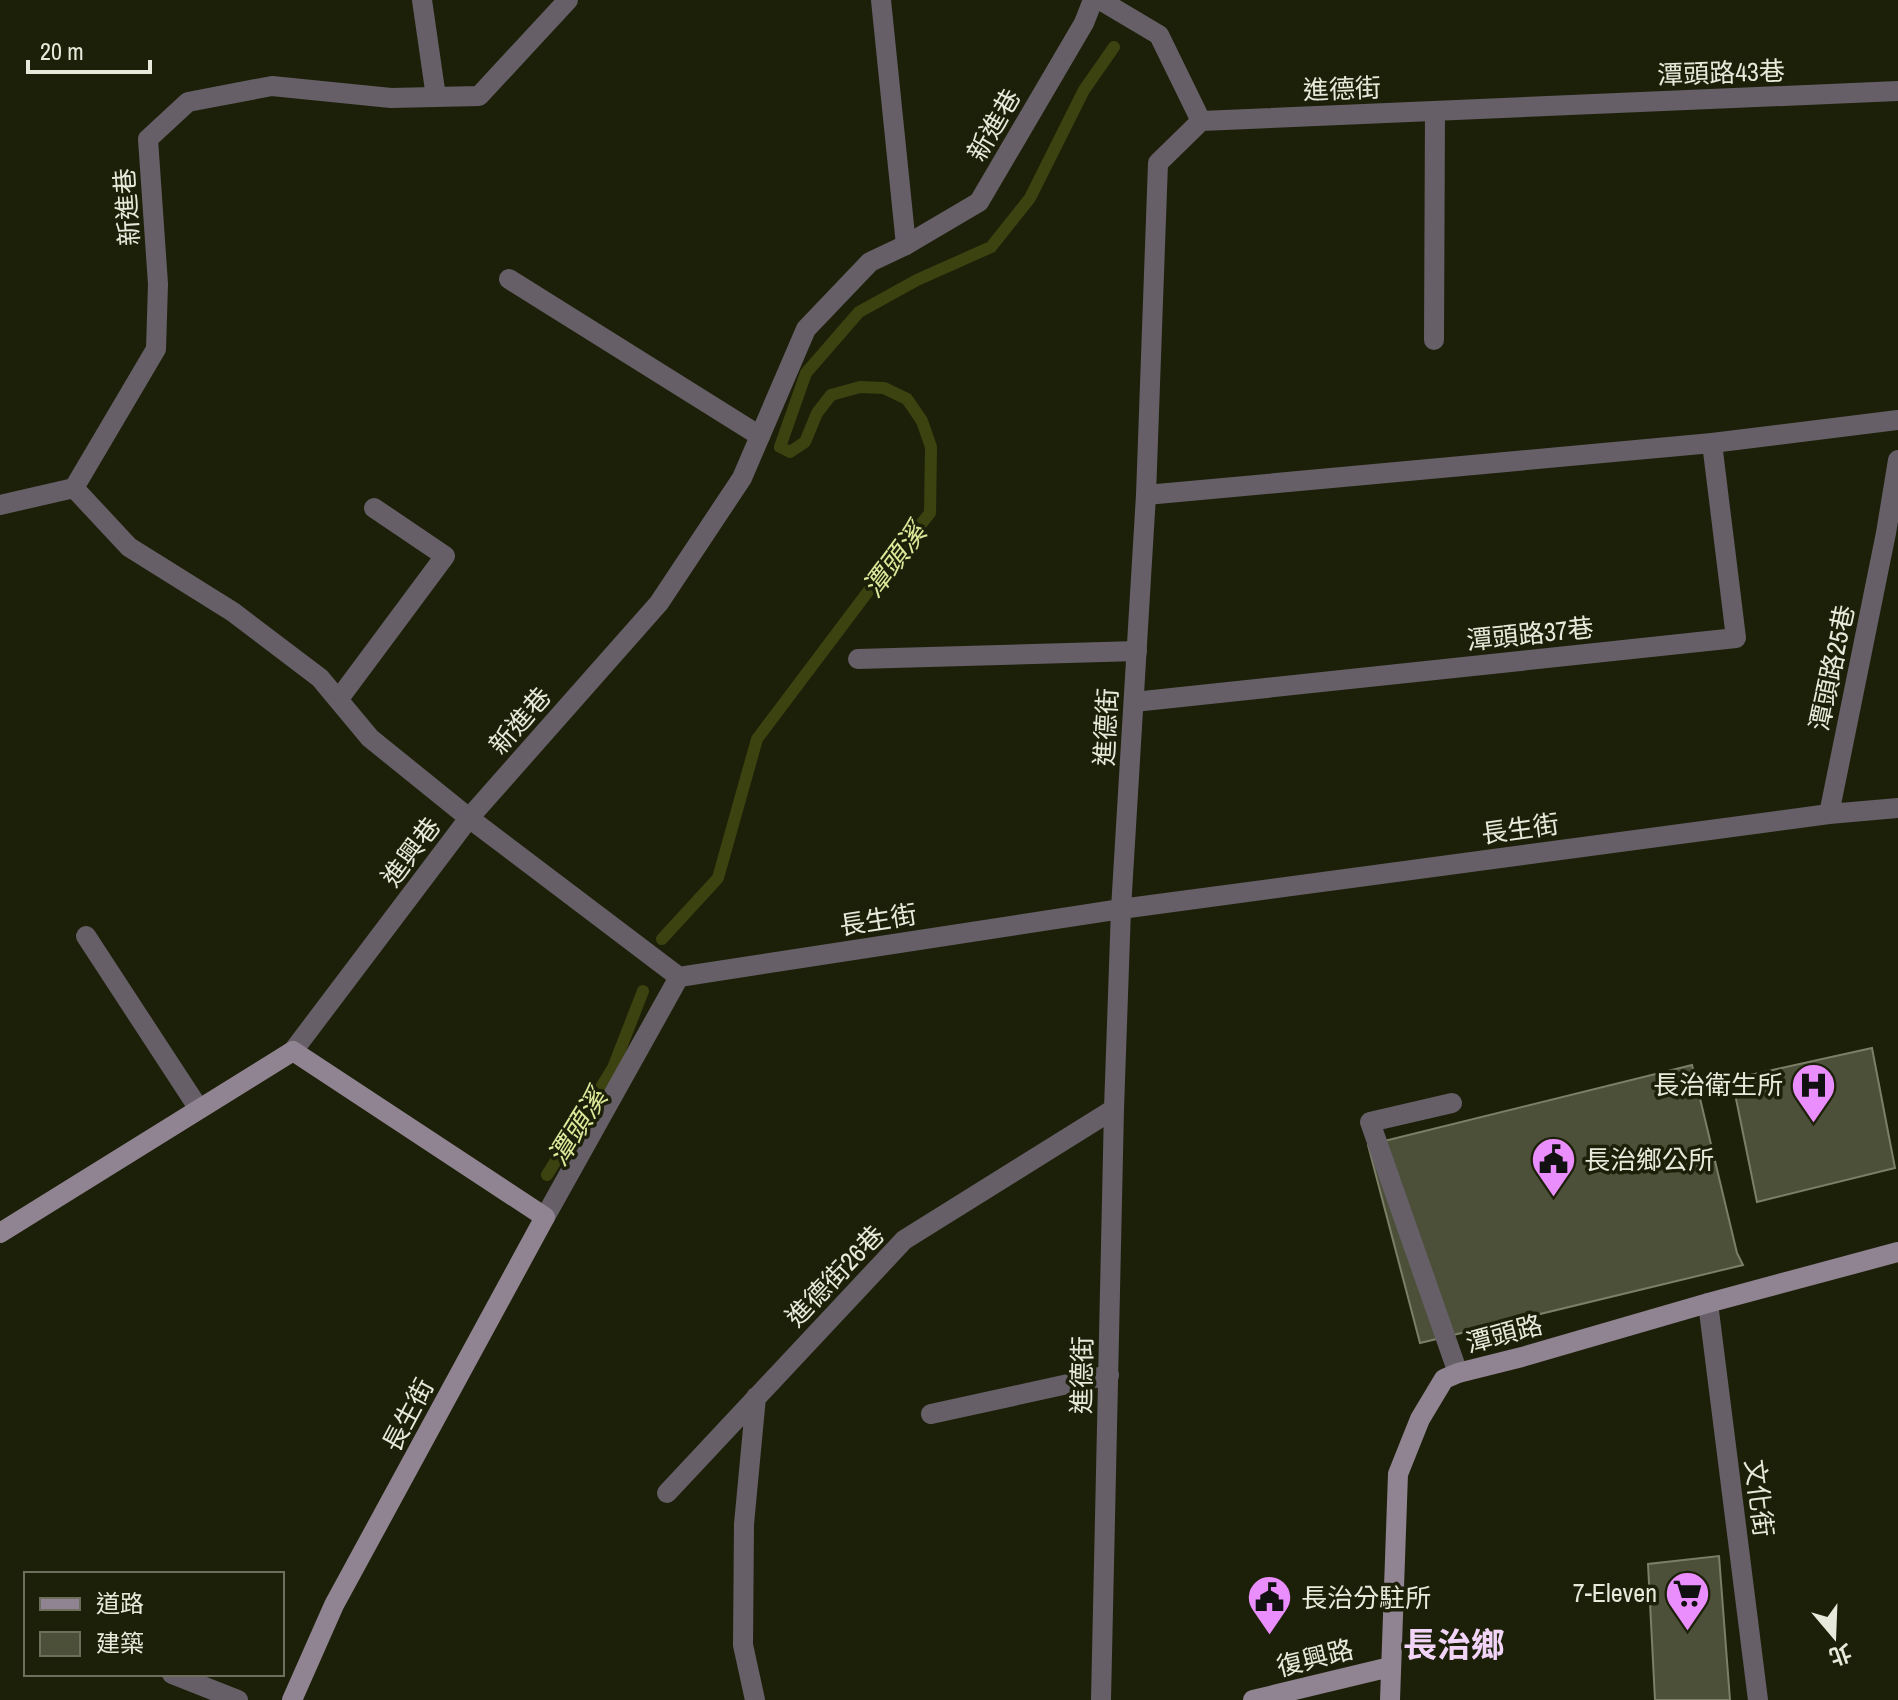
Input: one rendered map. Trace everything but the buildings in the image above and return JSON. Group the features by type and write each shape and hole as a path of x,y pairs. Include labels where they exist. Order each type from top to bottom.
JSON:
{"street":[{"path":"422,0 436,97"},
{"name":"新進巷","path":"74,488 156,349 158,284 148,139 188,102 272,86 391,98 479,96 568,0"},
{"path":"881,0 906,245"},
{"name":"新進巷","path":"469,818 659,603 742,478 806,329 870,262 906,245 979,202 1084,23 1093,0"},
{"path":"1100,0 1159,35 1201,121"},
{"name":"潭頭路43巷","path":"1547,106 1898,91"},
{"name":"進德街","path":"1101,1700 1121,909 1146,495 1158,163 1201,121 1547,106"},
{"path":"1434,340 1435,111"},
{"path":"509,279 760,436"},
{"path":"1146,495 1712,443 1898,420"},
{"name":"潭頭路37巷","path":"1134,702 1736,638 1712,443"},
{"name":"潭頭路25巷","path":"1829,814 1892,533 1898,460"},
{"path":"0,505 74,488 129,547 233,612 320,678 370,738 469,818"},
{"path":"338,700 445,556 374,508"},
{"path":"858,659 1137,651"},
{"name":"長生街","path":"292,1700 334,1605 679,977 1121,909 1829,814 1898,808"},
{"name":"進興巷","path":"0,1233 293,1051 469,818 679,977"},
{"path":"86,936 199,1109"},
{"path":"293,1051 545,1217"},
{"path":"1452,1103 1370,1122 1458,1373"},
{"name":"進德街26巷","path":"667,1493 904,1240 1114,1109"},
{"name":"潭頭路","path":"1390,1700 1398,1474 1420,1419 1444,1379 1898,1252"},
{"name":"文化街","path":"1708,1303 1758,1700"},
{"path":"931,1414 1109,1375"},
{"path":"755,1700 743,1645 744,1524 756,1397"},
{"name":"復興路","path":"1253,1700 1390,1667"},
{"path":"177,1676 238,1700"}],"waterway":[{"name":"潭頭溪","path":"662,939 718,878 757,739 930,513 931,447 922,421 907,399 884,388 860,387 831,395 817,413 805,442 790,452 780,447 806,373 859,312 917,280 991,247 1030,198 1084,90 1114,47"},
{"name":"潭頭溪","path":"547,1175 613,1068 643,991"}],"place":[{"name":"長治衛生所","path":"1814,1124"},
{"name":"長治鄉公所","path":"1553,1199"},
{"name":"7-Eleven","path":"1688,1632"},
{"name":"長治分駐所","path":"1270,1637"}],"district":[{"name":"長治鄉","path":"1454,1645"}]}
